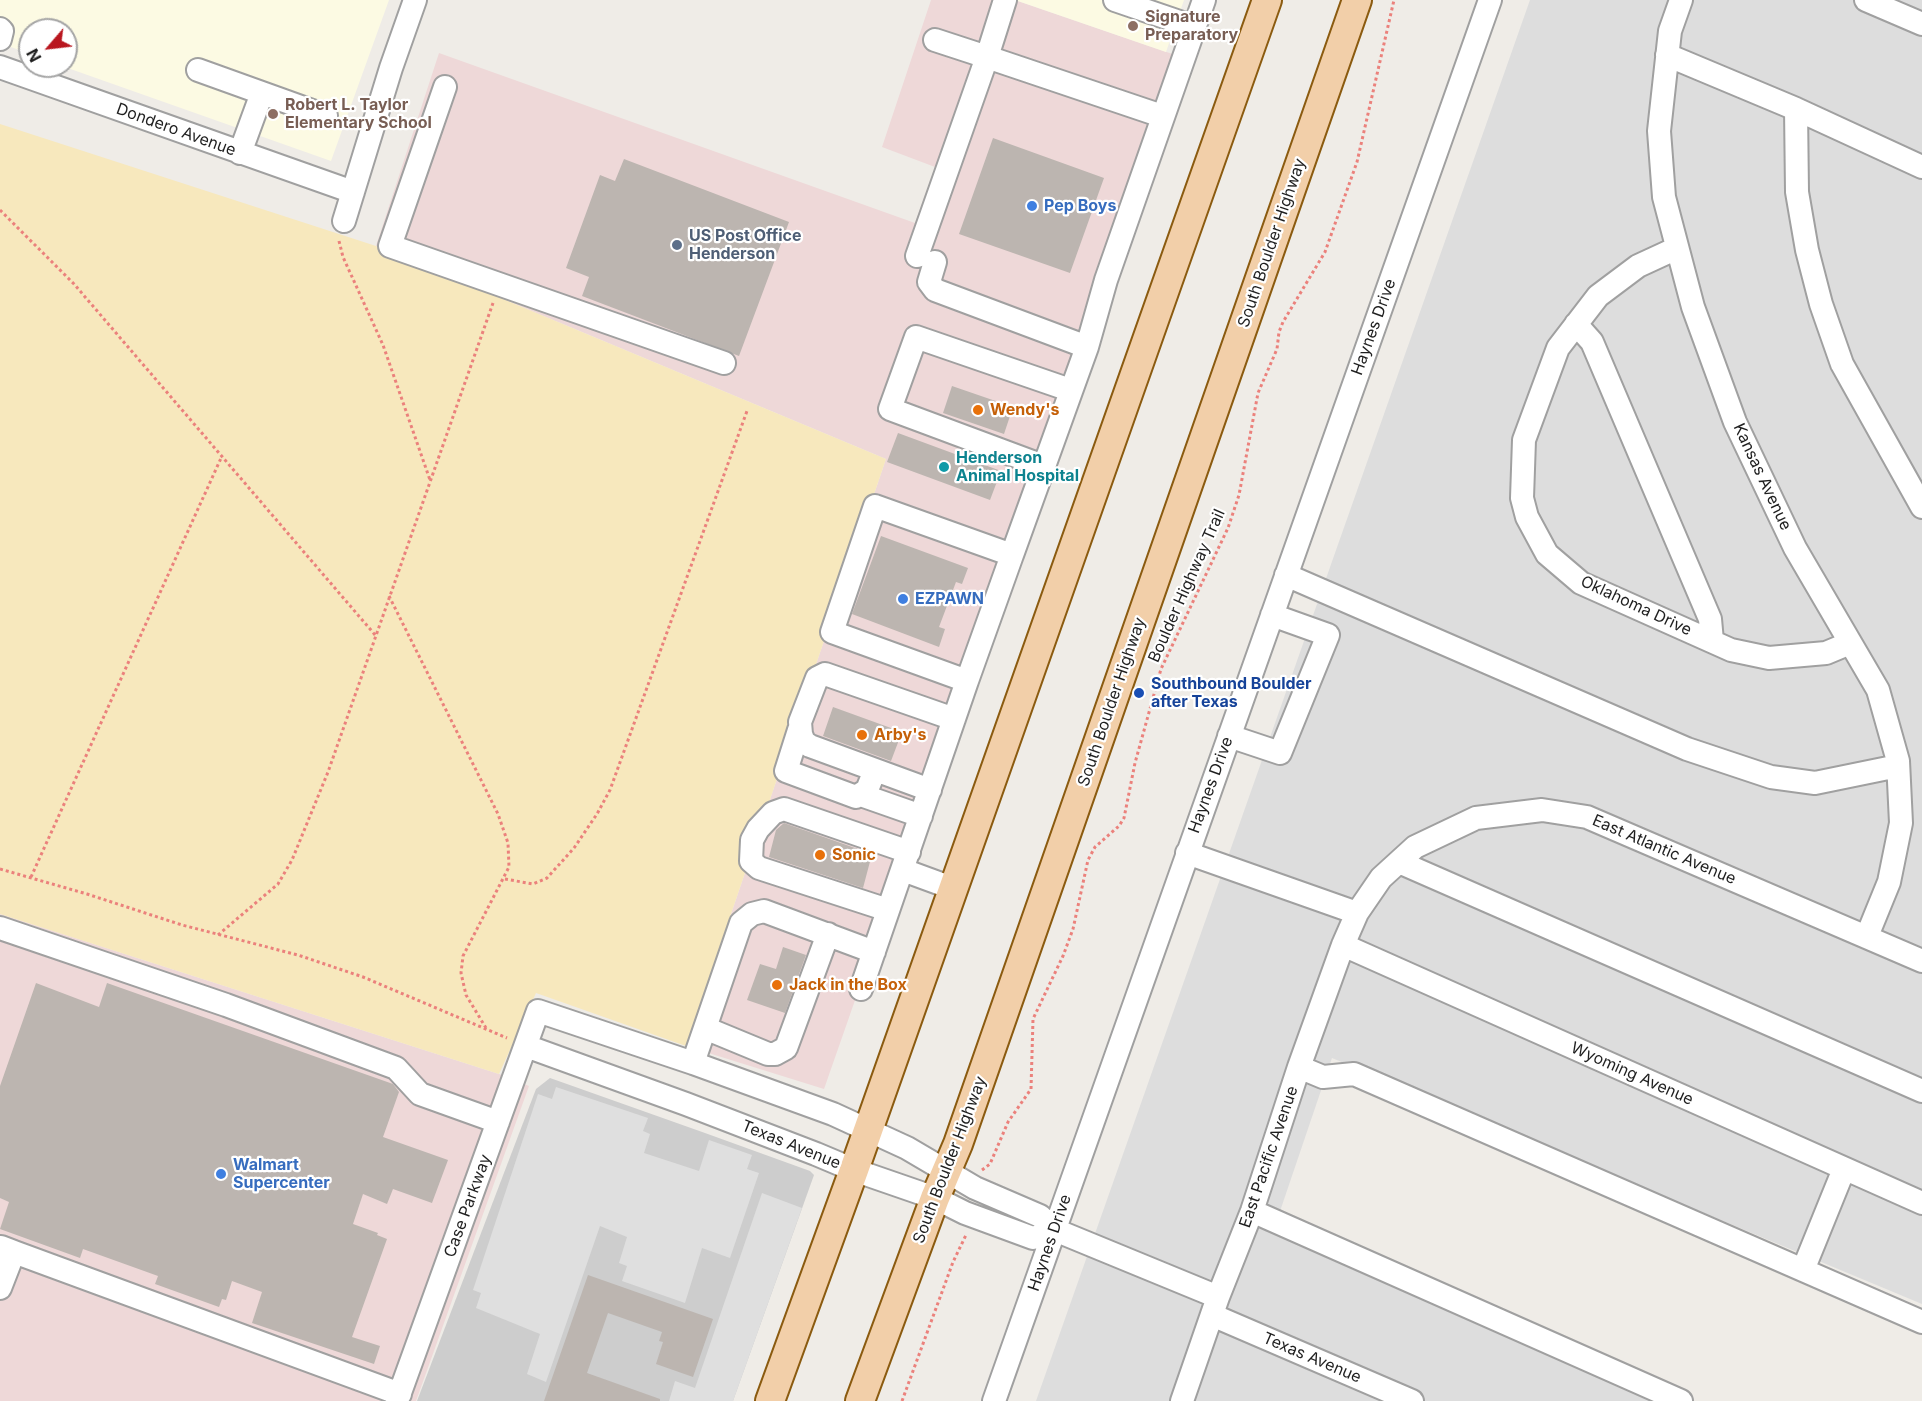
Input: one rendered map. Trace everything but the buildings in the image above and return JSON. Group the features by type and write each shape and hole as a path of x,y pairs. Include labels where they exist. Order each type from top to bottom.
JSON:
{"main road":[{"path":"770,1401 854,1170 1267,0"},
{"name":"South Boulder Highway","path":"860,1401 935,1198 958,1144 1357,0"}],"street":[{"path":"344,221 391,68 415,0"},
{"path":"1005,0 926,259 929,282 935,290 1087,347"},
{"path":"1115,0 1194,27"},
{"path":"861,989 967,681 1087,347 1106,280 1204,0"},
{"name":"Haynes Drive","path":"994,1401 1490,0"},
{"name":"Kansas Avenue","path":"1681,0 1670,31 1659,131 1664,196 1693,307 1735,422 1795,548 1878,690 1899,766 1901,823 1889,882 1867,936"},
{"path":"1866,0 1922,24"},
{"path":"0,29 2,30 0,39"},
{"path":"935,40 1162,116"},
{"path":"1667,55 1796,109 1922,167"},
{"name":"Dondero Avenue","path":"0,67 353,192"},
{"path":"198,70 326,116"},
{"path":"445,87 390,246 724,363"},
{"path":"240,153 262,93"},
{"path":"1796,109 1797,192 1807,250 1821,304 1842,364 1922,507"},
{"name":"Oklahoma Drive","path":"1677,248 1638,266 1598,296 1558,348 1524,440 1522,498 1527,517 1547,554 1581,583 1731,650 1769,658 1826,653 1850,643"},
{"path":"1576,324 1592,342 1597,352 1710,619 1712,641"},
{"path":"1043,466 890,409 916,337 1070,390"},
{"path":"967,681 832,632 875,506 1012,555"},
{"path":"1286,575 1687,749 1771,777 1815,783 1899,766"},
{"path":"1229,735 1280,753 1328,634 1272,615"},
{"path":"875,770 867,790 856,797 786,771 800,722 817,678 825,674 954,719"},
{"path":"799,730 804,742 810,746 930,790"},
{"path":"861,795 921,816"},
{"path":"888,910 759,868 751,861 752,840 758,829 773,813 784,809 906,861 952,888"},
{"name":"East Atlantic Avenue","path":"1357,913 1381,878 1415,847 1476,818 1542,810 1587,816 1922,961"},
{"path":"1187,853 1357,913"},
{"path":"1399,862 1922,1091"},
{"path":"693,1063 741,923 752,914 764,910 874,952"},
{"name":"East Pacific Avenue","path":"1182,1401 1215,1306 1252,1211 1299,1067 1343,945 1357,913"},
{"path":"0,928 216,1001 396,1068 420,1094 498,1122"},
{"path":"705,1029 768,1053 774,1054 786,1048 828,934"},
{"name":"Wyoming Avenue","path":"1343,945 1922,1203"},
{"name":"Texas Avenue","path":"538,1011 693,1063 833,1114 907,1148 975,1188 1040,1215 1055,1230 1412,1401"},
{"name":"Case Parkway","path":"398,1398 538,1011"},
{"name":"Texas Avenue","path":"525,1046 708,1112 854,1170 935,1198 965,1213 1033,1238 1055,1230"},
{"path":"1299,1067 1323,1077 1354,1074 1922,1322"},
{"path":"1803,1269 1844,1169"},
{"path":"1252,1211 1681,1401"},
{"path":"0,1288 7,1250 398,1398"}],"path":[{"name":"Boulder Highway Trail","path":"975,1188 981,1171 990,1164 1008,1122 1024,1102 1030,1089 1033,1071 1033,1020 1073,929 1088,860 1095,847 1119,826 1124,818 1140,742 1161,669 1228,528 1239,495 1258,393 1277,349 1279,332 1325,252 1357,162 1394,0"},
{"path":"0,210 74,284 376,636"},
{"path":"344,221 338,243 383,345 430,480"},
{"path":"218,935 278,884 292,860 328,772 493,303"},
{"path":"505,879 533,884 547,878 574,848 610,790 747,411"},
{"path":"31,877 222,456"},
{"path":"389,596 504,827 510,857 509,867 505,879 464,956 461,973 466,995 487,1029"},
{"path":"0,869 218,935 298,955 363,977 525,1046"},
{"path":"902,1401 953,1262 966,1235 961,1223 965,1213"}],"shaded area":[{"name":"Robert L. Taylor Elementary School","path":"0,0 389,0 331,161 78,72 78,18 18,18 18,50 0,43"},
{"path":"931,0 1015,0 1184,58 824,1089 686,1046 886,459 376,246 439,53 915,223 935,167 882,147"},
{"name":"Signature Preparatory","path":"1015,0 1184,0 1166,52"},
{"path":"1530,0 1922,0 1922,1304 1332,1058 1275,1226 1665,1401 1036,1401"},
{"path":"0,914 499,1074 529,1086 416,1401 0,1401"},
{"path":"550,1078 810,1171 814,1175 733,1401 417,1401 536,1089"},
{"path":"556,1087 648,1118 643,1131 650,1134 644,1153 699,1171 709,1140 752,1155 747,1169 759,1173 730,1258 702,1248 685,1303 622,1281 627,1266 619,1263 627,1237 600,1226 546,1382 527,1374 540,1334 476,1308 481,1293 473,1290 538,1094 552,1099"},
{"path":"762,1193 802,1208 733,1401 669,1401 675,1381 695,1388"}],"sand":[{"path":"0,124 376,246 886,459 686,1046 536,993 499,1074 0,914"}],"place":[{"name":"Signature Preparatory","path":"1133,26"},
{"name":"Robert L. Taylor Elementary School","path":"273,114"},
{"name":"Pep Boys","path":"1032,206"},
{"name":"US Post Office Henderson","path":"677,245"},
{"name":"Wendy's","path":"978,410"},
{"name":"Henderson Animal Hospital","path":"944,467"},
{"name":"EZPAWN","path":"903,599"},
{"name":"Southbound Boulder after Texas","path":"1139,693"},
{"name":"Arby's","path":"862,735"},
{"name":"Sonic","path":"820,855"},
{"name":"Jack in the Box","path":"777,985"},
{"name":"Walmart Supercenter","path":"221,1174"}]}
